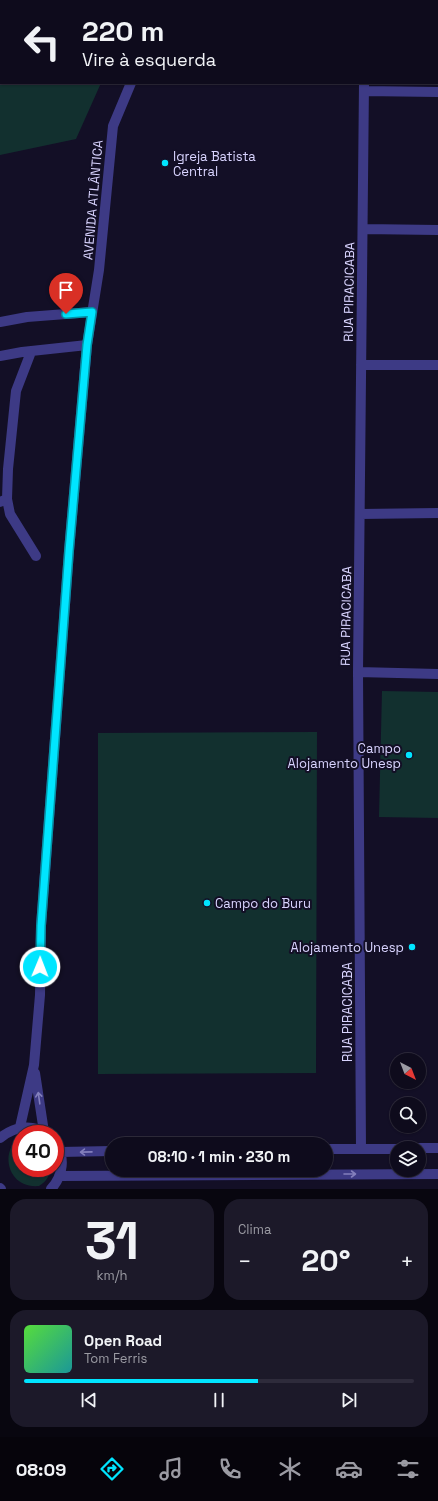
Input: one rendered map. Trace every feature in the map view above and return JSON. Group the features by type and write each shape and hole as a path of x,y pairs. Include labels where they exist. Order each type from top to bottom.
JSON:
{"street":[{"name":"AVENIDA ATLÂNTICA","path":"20,1125 34,1065 40,995 41,926 70,543 87,345 99,270 113,126 131,84"},
{"path":"364,87 438,92"},
{"name":"RUA PIRACICABA","path":"361,1149 358,672 364,87"},
{"path":"363,229 438,230"},
{"path":"0,322 27,317 92,312"},
{"path":"0,356 87,345"},
{"path":"31,352 16,390 4,501 10,514 36,556"},
{"path":"361,365 438,365"},
{"path":"360,514 438,513"},
{"path":"358,672 438,674"},
{"name":"AVENIDA ATLÂNTICA","path":"34,1065 44,1125"},
{"path":"0,1138 12,1130"},
{"path":"426,1148 438,1148"},
{"path":"333,1149 390,1149"},
{"path":"64,1152 105,1151"},
{"path":"64,1176 438,1174"},
{"path":"51,1189 59,1177"}],"green space":[{"path":"0,84 101,84 76,139 0,155"},
{"name":"Campo Alojamento Unesp","path":"382,691 438,692 438,818 379,817"},
{"name":"Campo do Buru","path":"317,732 316,1073 98,1074 98,733"},
{"path":"12,1146 12,1173 9,1166 10,1150"},
{"path":"15,1177 48,1177 39,1186 28,1185 19,1181"}],"place":[{"name":"Igreja Batista Central","path":"165,163"},
{"name":"Campo Alojamento Unesp","path":"409,755"},
{"name":"Campo do Buru","path":"207,903"},
{"name":"Alojamento Unesp","path":"412,947"}],"route":[{"path":"40,967 41,926 69,551 87,345 92,312 66,314"}]}
